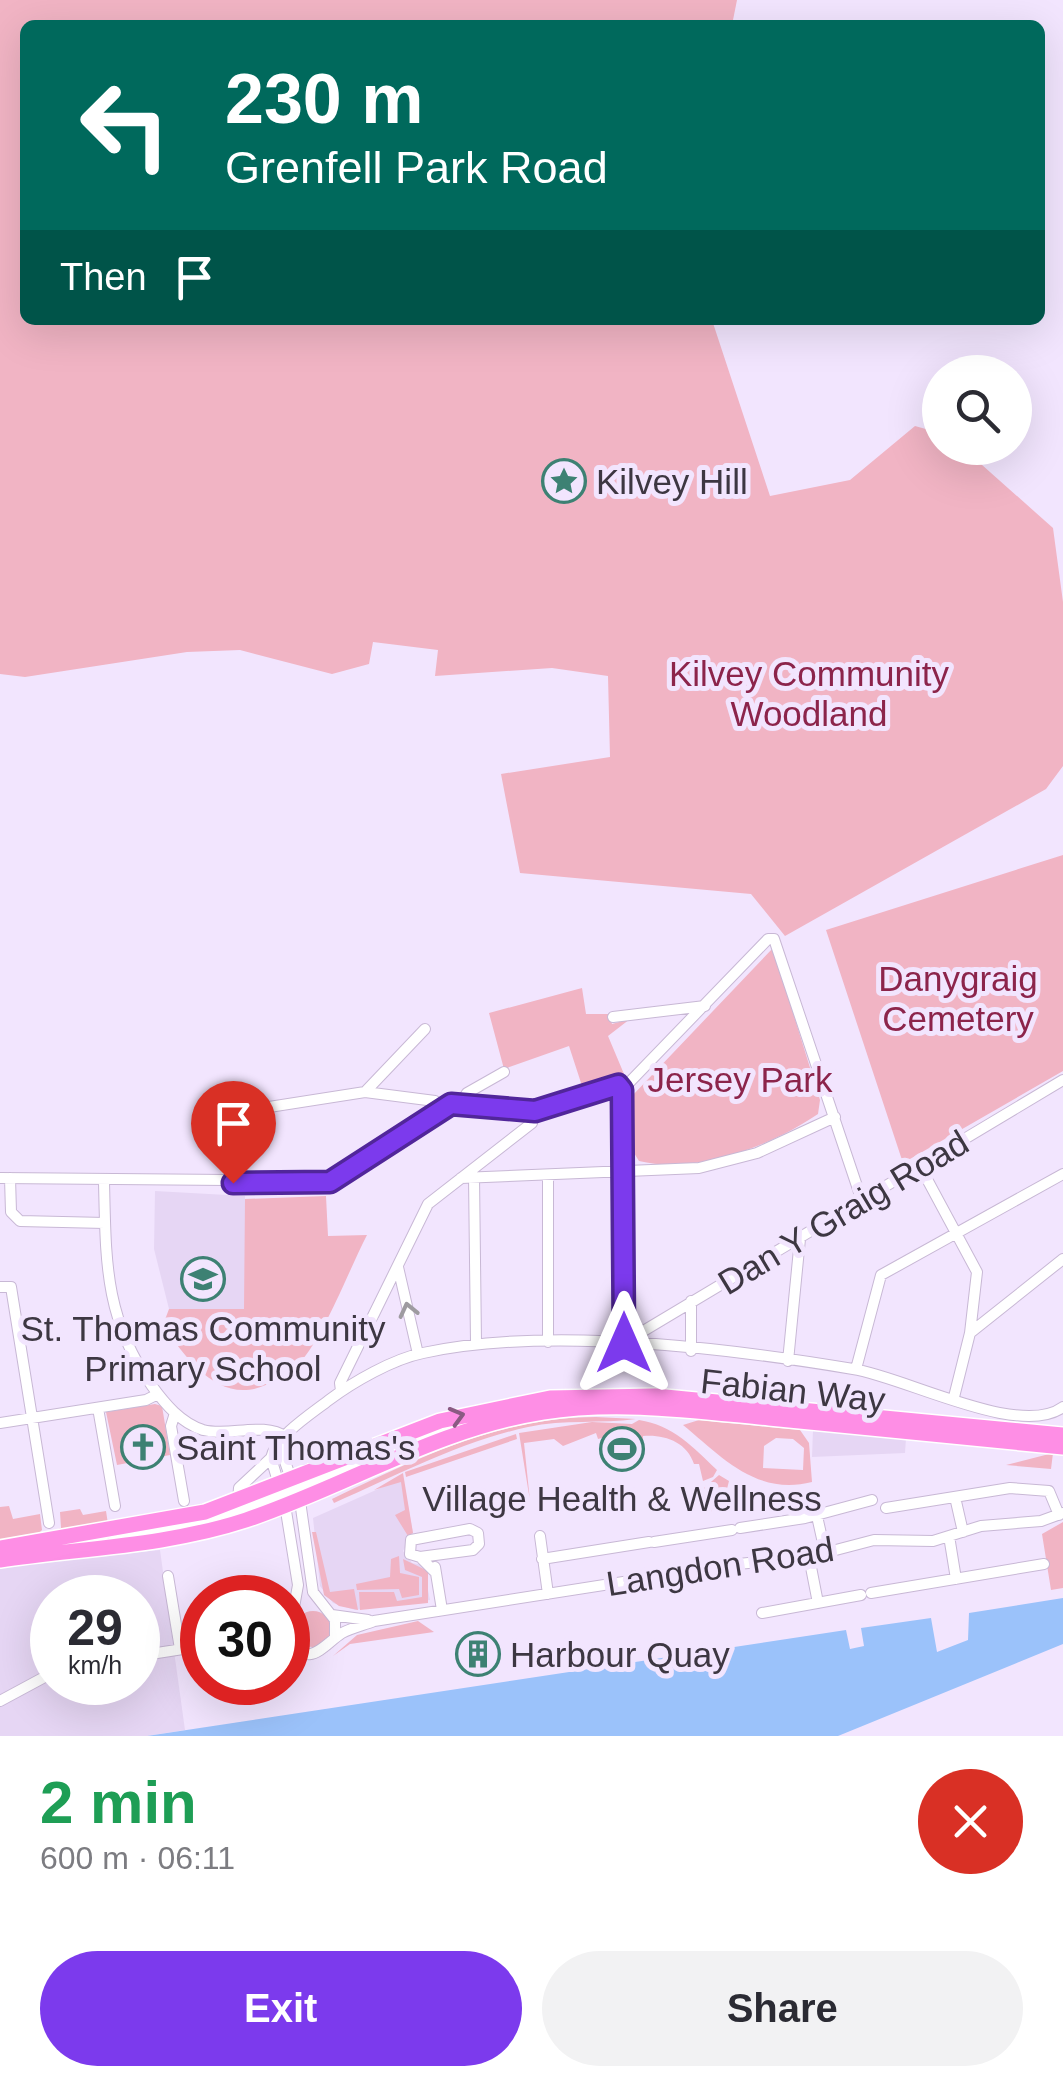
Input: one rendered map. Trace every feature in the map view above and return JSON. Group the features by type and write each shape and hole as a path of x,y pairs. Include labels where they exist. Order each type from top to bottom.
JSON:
{"highway":[{"name":"Fabian Way","path":"0,1560 174,1539 449,1418 529,1401 655,1396 1063,1436"},
{"name":"Fabian Way","path":"0,1548 170,1522 288,1492 496,1421 600,1408 667,1408 1063,1446"}],"street":[{"path":"624,1343 622,1090 768,939 774,939 862,1198"},
{"path":"614,1017 706,1006"},
{"path":"365,1092 425,1030"},
{"path":"460,1104 467,1093 504,1072"},
{"name":"Dan Y Graig Road","path":"624,1343 862,1198 1062,1085"},
{"path":"105,1223 20,1221 11,1212 5,1178 330,1182 442,1107 460,1104 535,1111 610,1086 622,1090"},
{"path":"250,1110 365,1092 435,1101 442,1107"},
{"path":"341,1391 340,1383 428,1204 532,1122 535,1111"},
{"path":"461,1178 719,1164 780,1144 834,1116"},
{"path":"920,1168 977,1272 970,1333 954,1398"},
{"path":"856,1369 881,1275 1063,1174"},
{"path":"548,1175 548,1342"},
{"path":"474,1176 476,1343"},
{"path":"104,1182 109,1292 130,1349 158,1394 175,1413 200,1429 270,1430 282,1441 297,1575"},
{"path":"788,1361 800,1239"},
{"path":"970,1333 1063,1259"},
{"path":"398,1266 418,1354"},
{"path":"4,1286 50,1523"},
{"path":"691,1301 692,1350"},
{"path":"238,1502 239,1488 271,1458 282,1441 341,1391 418,1354 476,1343 624,1343 692,1350 856,1369 1025,1419 1063,1407"},
{"path":"0,1424 158,1394"},
{"path":"98,1408 115,1506"},
{"path":"175,1413 171,1426 184,1501"},
{"path":"271,1458 288,1492 313,1592 321,1607 332,1615 335,1639 324,1650 310,1653"},
{"path":"886,1508 1010,1488 1018,1492 1042,1488 1049,1491 1061,1514"},
{"path":"100,1534 158,1533 288,1492"},
{"path":"955,1497 964,1532"},
{"path":"542,1559 817,1516 872,1500"},
{"name":"Langdon Road","path":"335,1639 374,1621 809,1558 874,1540 932,1540 1004,1522 1042,1522 1061,1514"},
{"path":"817,1516 825,1552"},
{"path":"470,1529 478,1533 477,1548 420,1557 414,1557 408,1549 414,1538 470,1529"},
{"path":"540,1536 548,1594"},
{"path":"949,1536 956,1579"},
{"path":"434,1571 442,1554"},
{"path":"420,1557 434,1571 442,1610"},
{"path":"809,1558 818,1603"},
{"path":"762,1613 1044,1564"},
{"path":"160,1652 180,1649 168,1576"},
{"path":"310,1606 321,1607"},
{"name":"Langdon Road","path":"332,1615 374,1621"},
{"path":"0,1701 30,1685"}],"shaded area":[{"name":"St. Thomas Community Primary School","path":"155,1191 245,1196 245,1309 169,1309 154,1249"},
{"path":"813,1430 906,1438 905,1453 812,1457"},
{"path":"403,1478 413,1533 403,1551 412,1563 423,1565 430,1600 355,1610 333,1603 320,1586 313,1518"},
{"path":"160,1550 185,1730 147,1736 0,1736 0,1566"}],"green space":[{"name":"Kilvey Community Woodland","path":"0,0 737,0 733,20 20,20 20,325 714,325 770,496 850,480 915,426 922,428 922,465 982,465 1053,528 1063,602 1063,766 1046,789 785,936 751,894 520,873 501,774 610,757 608,676 552,668 435,676 438,650 373,642 369,664 332,674 240,650 187,652 25,677 0,674"},
{"name":"Danygraig Cemetery","path":"1063,855 1063,1071 903,1163 826,930"},
{"name":"Jersey Park","path":"773,948 820,1100 818,1114 778,1137 732,1155 684,1164 639,1161 629,1145 632,1096"},
{"path":"582,988 586,1014 609,1014 612,1024 630,1019 608,1036 624,1074 583,1089 569,1046 504,1069 489,1013"},
{"path":"326,1196 328,1236 367,1235 312,1347 295,1367 260,1387 242,1390 212,1380 185,1355 163,1325 169,1309 244,1309 245,1199"},
{"path":"162,1406 170,1455 117,1465 106,1412"},
{"path":"596,1417 636,1419 555,1423 502,1433 429,1460 334,1503 332,1499 427,1455 493,1432 526,1424"},
{"path":"639,1420 682,1438 717,1470 713,1477 703,1481 699,1464 694,1464 686,1450 667,1438 643,1436 643,1445 634,1446 630,1431 598,1439 596,1433 563,1446 554,1439 524,1443 530,1501 519,1433 592,1422 632,1424"},
{"path":"699,1420 800,1430 809,1443 812,1482 792,1485 757,1479 726,1461 683,1425","holes":["776,1438 793,1439 804,1448 803,1470 763,1468 764,1446"]},
{"path":"516,1434 517,1439 406,1477 405,1472"},
{"path":"1053,1453 1051,1469 1006,1465"},
{"path":"403,1473 413,1533 408,1536 395,1515 405,1510 401,1482 374,1490"},
{"path":"719,1475 729,1481 724,1501 714,1503 712,1511 702,1514 701,1508 707,1507 704,1488"},
{"path":"9,1506 13,1519 40,1514 42,1530 36,1536 0,1541 0,1507"},
{"path":"80,1509 83,1515 106,1511 108,1524 42,1535 61,1528 60,1512"},
{"path":"1063,1522 1063,1588 1051,1590 1042,1534"},
{"path":"312,1532 316,1532 330,1592 354,1589 358,1610 339,1606 324,1595"},
{"path":"399,1556 400,1573 419,1577 419,1595 402,1598 399,1589 357,1590 356,1584 390,1577 391,1559"},
{"path":"403,1559 428,1571 428,1603 360,1610 359,1592 394,1592 397,1601 422,1597 422,1577 405,1570"},
{"path":"310,1612 320,1613 329,1622 329,1636 320,1645 310,1646"},
{"path":"418,1621 434,1632 350,1644 333,1656 357,1635"}],"water":[{"path":"1063,1598 1063,1644 838,1736 147,1736 846,1630 850,1649 864,1646 861,1628 931,1618 937,1652 968,1640 969,1613"}],"place":[{"name":"Kilvey Hill","path":"564,481"},
{"name":"St. Thomas Community Primary School","path":"203,1279"},
{"name":"Saint Thomas's","path":"143,1447"},
{"name":"Village Health & Wellness","path":"622,1449"},
{"name":"Harbour Quay","path":"478,1654"}],"route":[{"path":"233,1183 330,1182 442,1107 460,1104 535,1111 618,1085 622,1090 624,1171 624,1343"}]}
